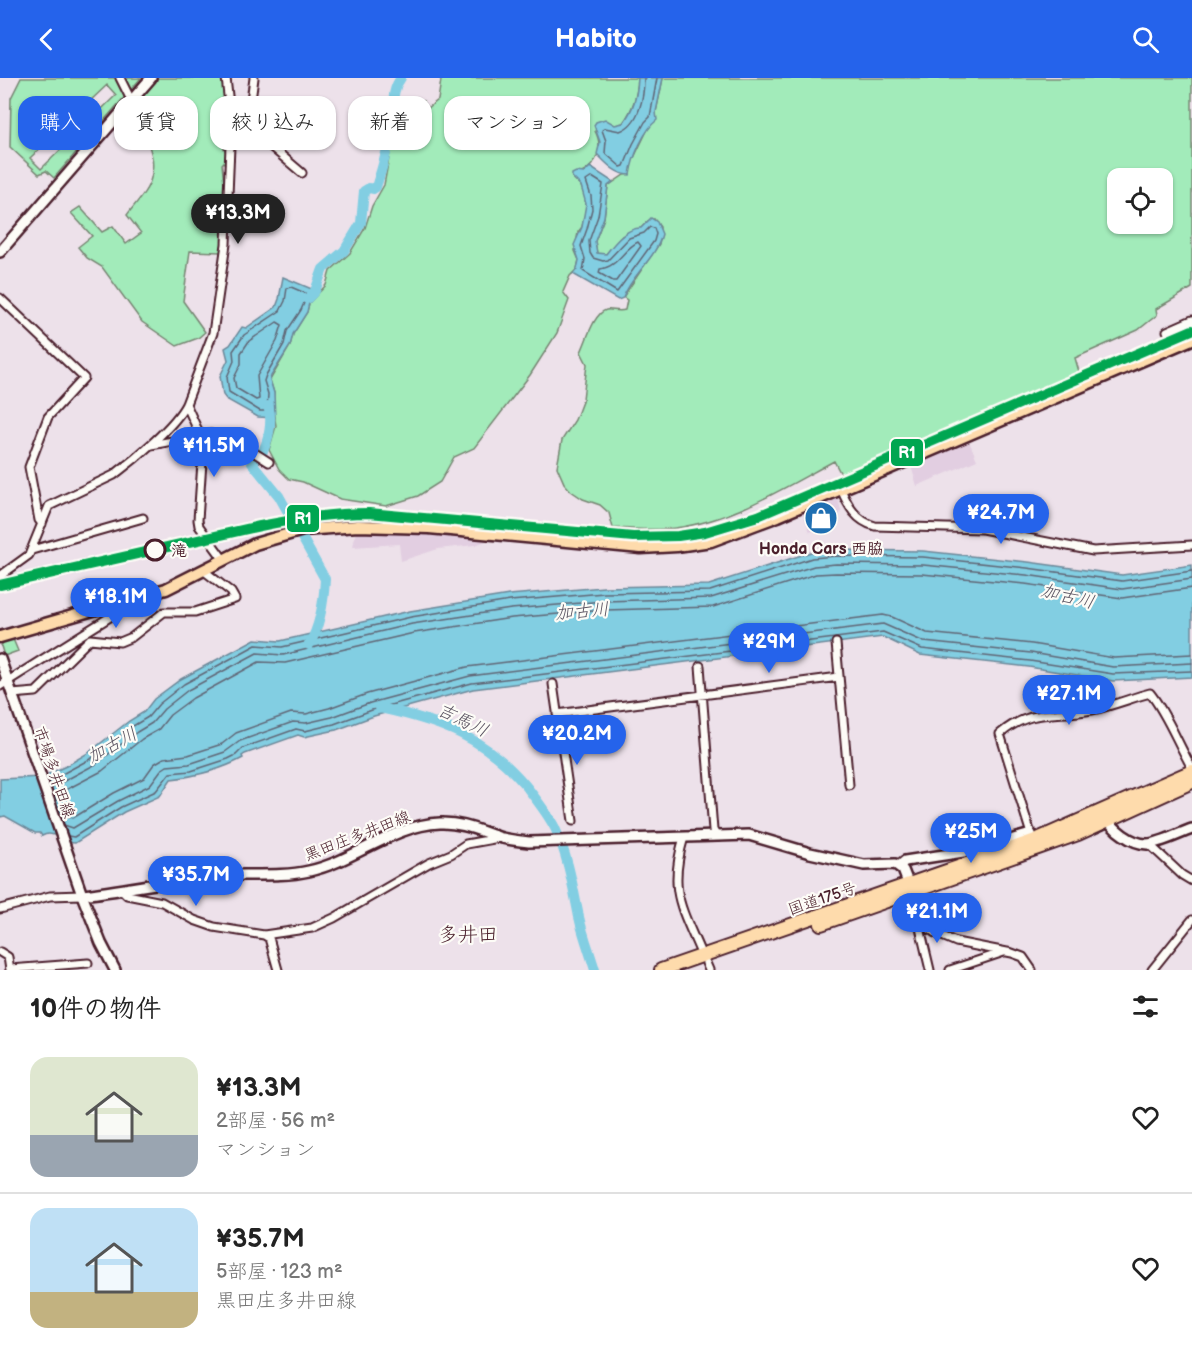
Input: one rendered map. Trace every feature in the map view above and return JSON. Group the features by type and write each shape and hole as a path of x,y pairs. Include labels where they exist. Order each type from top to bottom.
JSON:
{"highway":[{"name":"国道175号","path":"685,970 911,889 1068,838 1105,815 1192,770"},
{"name":"国道175号","path":"911,889 1032,837 1105,815 1192,782"},
{"name":"国道175号","path":"663,969 706,963"}],"main road":[{"path":"135,96 150,78"},
{"path":"0,252 114,121"},
{"path":"0,638 166,589 255,544 299,531 358,525 429,528 641,548 711,541 736,533 841,489 1192,339"},
{"name":"市場多井田線","path":"0,659 4,683 12,694 82,895"},
{"path":"1105,815 1125,836 1140,843 1149,844 1192,829"},
{"name":"黒田庄多井田線","path":"82,895 214,876 308,872 345,859 391,836 425,825 454,824 501,838 529,842 749,835 853,863 864,865 890,863 899,866 905,861 976,850 1032,837"},
{"path":"899,866 911,889"},
{"path":"82,895 101,944 115,970"}],"street":[{"path":"120,78 130,96"},
{"path":"0,576 29,555 49,506 53,502 114,475 149,445 182,412 186,404 213,333 226,244 231,122 226,78"},
{"path":"254,78 250,108 254,132 302,173"},
{"path":"0,298 84,378 48,417 29,467 39,520 42,524"},
{"path":"1167,331 1192,320"},
{"path":"186,404 200,435 203,448 199,526 224,560"},
{"path":"149,445 211,434 227,437 269,462"},
{"path":"841,489 855,516 875,526 982,529 1093,551 1192,545"},
{"path":"32,550 143,518"},
{"path":"12,694 36,692 90,639 120,642 132,637 164,612 195,612 235,599 231,592 203,570"},
{"path":"4,683 121,610 127,601"},
{"path":"836,643 849,785"},
{"path":"700,666 716,835"},
{"path":"557,714 839,677"},
{"path":"553,684 573,821"},
{"path":"1032,837 1000,734 1009,726 1025,718 1036,714 1094,710 1150,693 1159,704 1192,770"},
{"path":"684,837 676,862 677,892 679,903 706,963"},
{"path":"122,890 127,895 162,902 194,920 214,927 264,935 312,928 334,918 429,863 451,855 466,844 501,838"},
{"path":"1149,844 1182,875 1192,881"},
{"path":"911,889 930,970"},
{"path":"0,909 50,896 82,895"},
{"path":"1152,970 1192,920"},
{"path":"920,922 935,933 956,942 1023,957 1032,970"},
{"path":"264,935 269,938 278,970"},
{"path":"0,952 8,957 10,969 88,963"},
{"path":"950,970 1005,952"}],"shaded area":[{"path":"969,441 977,460 917,486 911,466"},
{"name":"Honda Cars 西脇","path":"838,498 841,511 837,523 810,532 802,512"},
{"path":"356,531 447,533 490,538 475,545 438,549 401,561 399,544 353,547"}],"green space":[{"path":"21,78 141,78 125,96 115,96 107,85 95,96 18,96 18,150 38,150 30,158 41,169 60,150 78,150 54,178 46,171 39,174 10,147 11,98"},
{"path":"157,78 223,78 225,96 210,96 210,150 225,150 229,157 222,164 227,214 221,252 190,251 183,301 205,332 198,338 177,346 142,322 102,267 87,258 78,247 92,236 71,213 80,207 102,232 113,226 126,244 141,233 127,215 149,183 153,169 151,150 198,150 198,96 142,96"},
{"path":"439,78 638,78 634,102 623,123 615,125 609,123 595,131 599,146 596,160 586,170 572,177 581,186 585,197 586,209 582,227 578,232 575,251 579,260 577,269 570,276 563,292 569,300 557,333 530,375 474,448 454,457 440,482 418,496 386,506 340,499 303,482 289,479 279,469 269,450 276,426 274,393 270,380 290,346 293,334 307,312 309,303 326,285 330,271 350,253 365,228 372,206 384,185 391,150 432,150 432,105 438,100 441,80"},
{"path":"663,78 1192,78 1192,288 1156,309 1157,315 1138,330 1075,358 1080,375 842,476 834,461 773,494 709,521 664,529 613,528 609,513 600,505 583,499 571,491 564,483 557,467 562,440 575,420 583,399 587,364 581,352 591,328 602,312 625,310 627,300 623,297 659,244 660,227 654,219 641,228 622,236 606,254 597,254 595,241 604,218 608,186 624,175 630,174 631,164 656,112"},
{"path":"114,97 114,109 102,123 102,109"},
{"path":"13,639 18,651 4,656 1,646 4,641"}],"water":[{"path":"638,78 663,78 656,112 657,120 639,145 630,175 612,168 597,154 600,142 594,125 605,119 615,125 623,123 634,102"},
{"path":"590,167 613,182 608,186 604,217 595,241 597,253 606,254 621,236 636,228 641,228 651,218 657,222 662,234 659,243 623,298 618,300 573,274 579,260 574,245 582,227 586,204 581,186 572,174 584,173"},
{"path":"283,277 319,292 309,303 307,312 293,334 290,346 271,376 275,418 258,417 223,395 220,376 228,360 225,348 230,345 242,327 246,328 276,307"},
{"name":"加古川","path":"923,551 1122,575 1192,565 1192,677 1113,681 1029,667 920,655 883,637 473,689 374,716 336,730 304,737 298,735 245,754 243,758 217,769 171,779 160,796 124,812 75,843 51,834 42,836 5,816 0,817 0,779 42,777 66,766 88,753 144,712 154,699 181,679 255,639 280,641 410,611 509,595 604,587 709,585 811,552"}],"waterway":[{"path":"307,299 315,291 323,269 344,251 361,223 364,191 376,187 391,131 395,89 401,78"},
{"path":"261,455 269,431 268,406"},
{"path":"258,457 252,463 279,496 325,579 321,613 309,645"},
{"name":"吉馬川","path":"380,708 442,725 478,743 510,769 526,786 549,817 560,839 595,970"}],"transit line":[{"name":"R1","path":"0,585 260,526 341,514 369,513 633,537 678,536 705,532 758,516 1192,330"}],"place":[{"name":"Honda Cars 西脇","path":"821,518"},
{"name":"滝","path":"155,550"}],"district":[{"name":"多井田","path":"468,934"}]}
